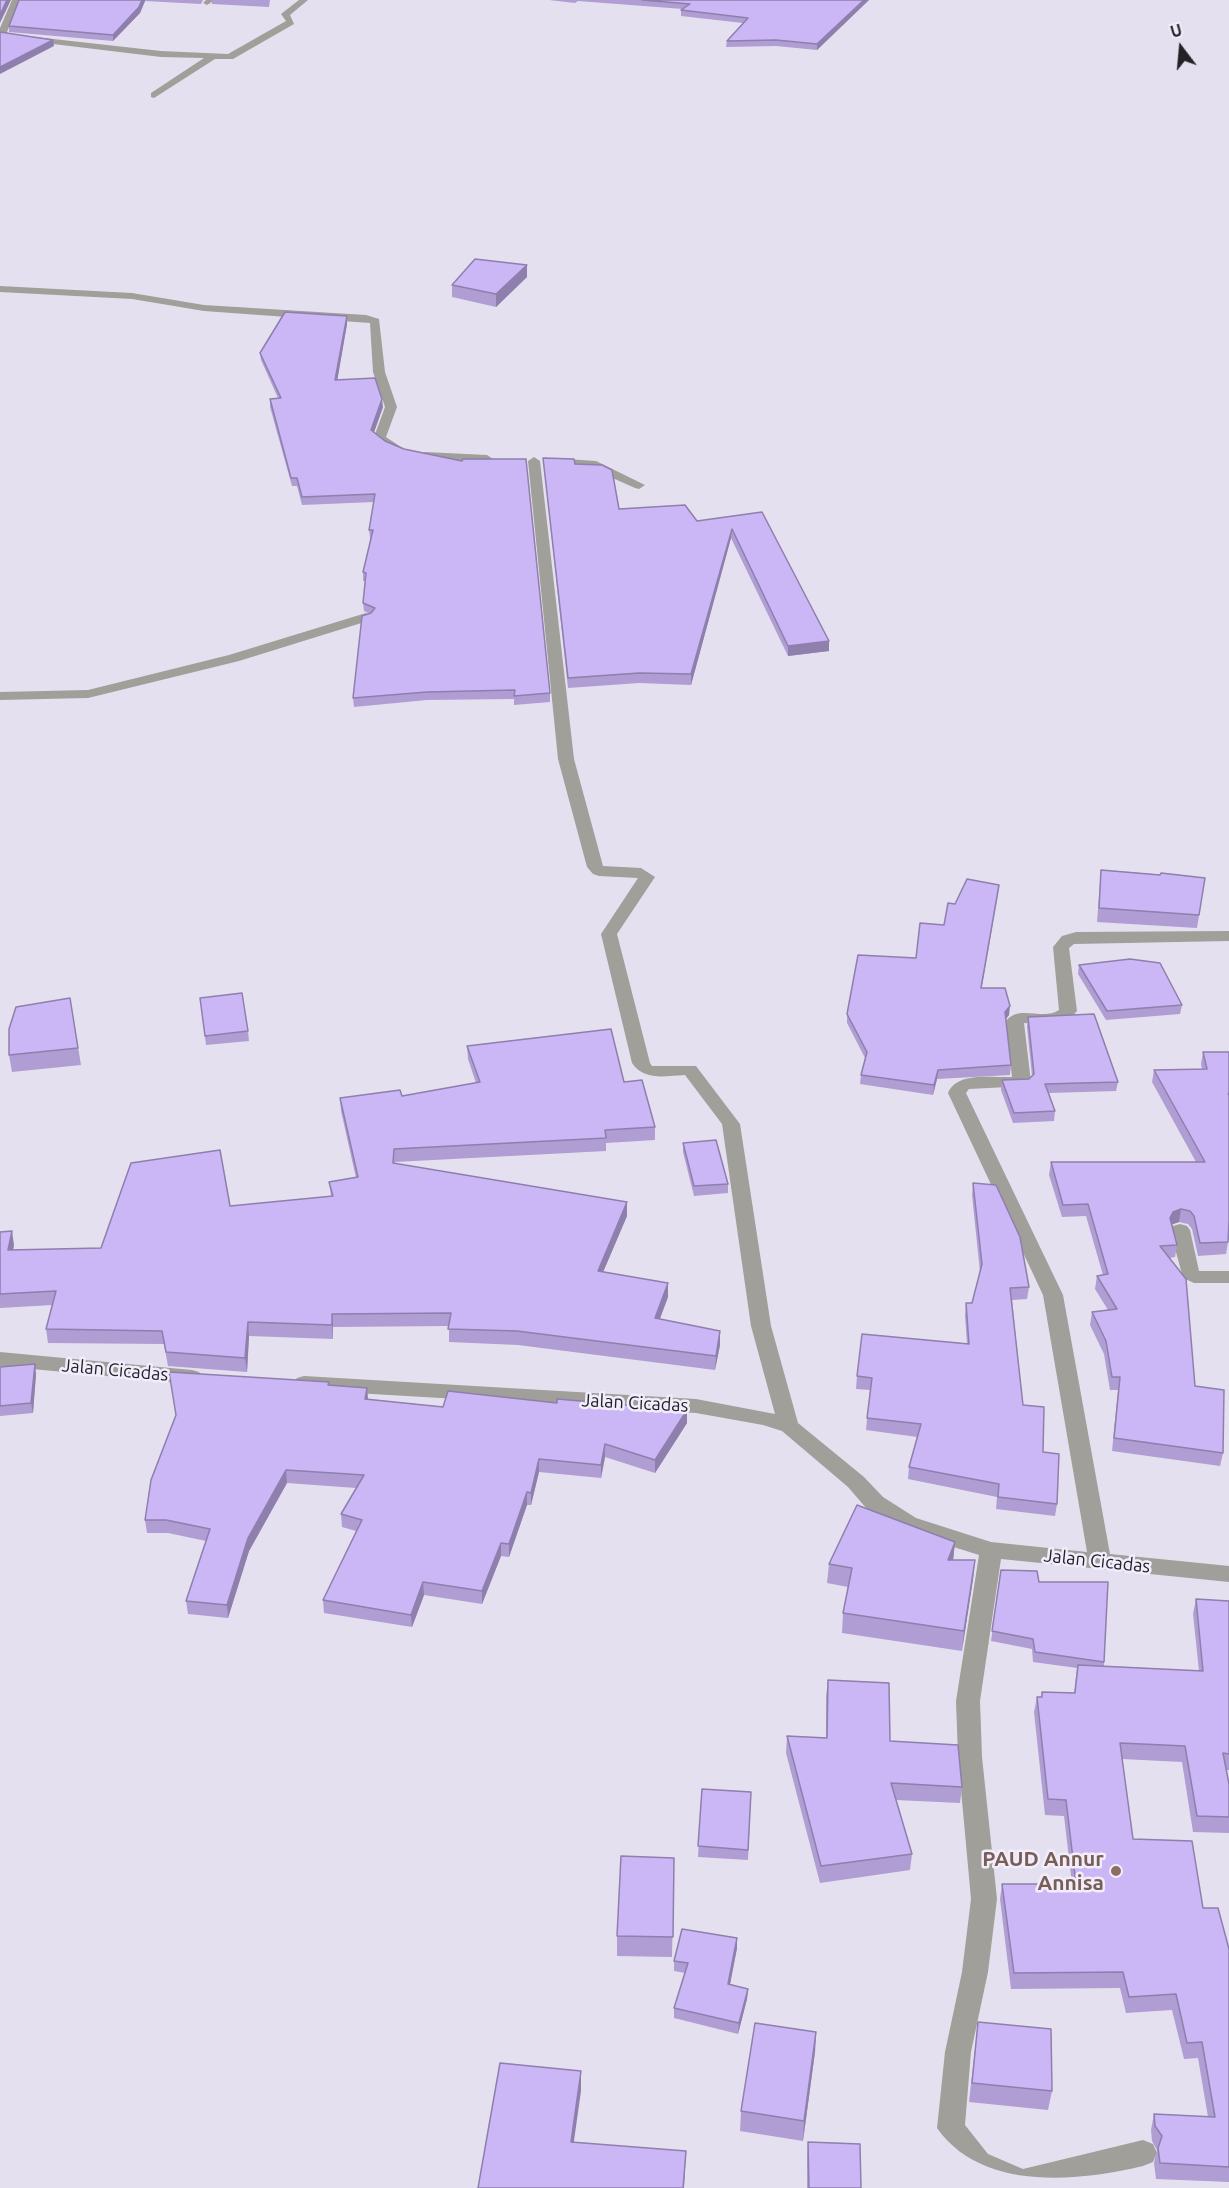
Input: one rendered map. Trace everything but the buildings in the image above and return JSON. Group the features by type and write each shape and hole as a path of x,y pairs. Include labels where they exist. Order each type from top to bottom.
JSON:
{"street":[{"path":"16,0 2,33 6,36 212,57 230,57 287,25 291,22 285,14 304,0"},
{"path":"154,95 212,57"},
{"path":"0,289 132,296 204,308 372,320 377,323 379,372 391,407 380,437 387,445 411,454 442,458 504,460"},
{"path":"639,485 592,464 529,461 566,759 595,867 599,871 641,873 647,877 609,934 641,1063 645,1069 650,1071 690,1070 731,1124 761,1326 789,1426"},
{"path":"0,696 88,694 234,658 366,617"},
{"path":"1100,1561 1053,1295 957,1093 959,1088 965,1084 1022,1082 1016,1021 1019,1018 1058,1018 1068,1011 1061,947 1068,940 1076,937 1229,936"},
{"path":"1180,1230 1190,1273 1194,1277 1229,1277"},
{"name":"Jalan Cicadas","path":"0,1359 207,1379"},
{"name":"Jalan Cicadas","path":"289,1383 696,1406 765,1418 789,1426 856,1482 874,1503 908,1524 955,1541 991,1550 1229,1574"},
{"path":"991,1550 968,1701 970,1757 984,1899 975,1972 958,2052 951,2128 978,2163 1022,2182 1143,2153"}],"place":[{"name":"PAUD Annur Annisa","path":"1116,1871"}]}
